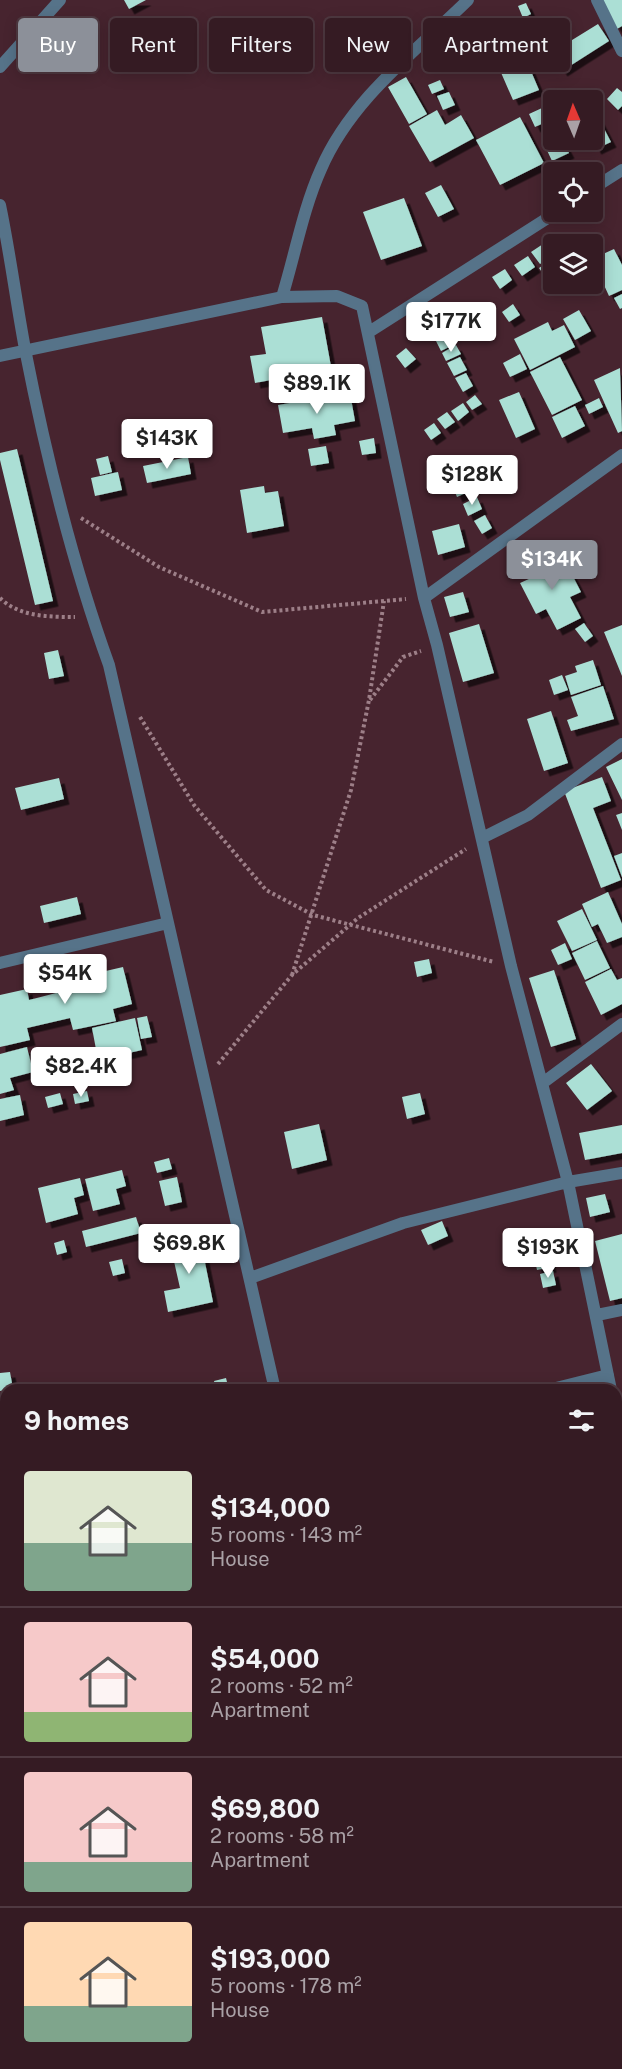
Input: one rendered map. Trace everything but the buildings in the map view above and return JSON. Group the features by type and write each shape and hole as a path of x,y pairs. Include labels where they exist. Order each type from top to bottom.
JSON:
{"street":[{"path":"0,67 60,0"},
{"path":"282,297 320,170 337,137 404,57 468,0"},
{"path":"597,0 622,51"},
{"path":"603,182 622,170"},
{"path":"0,205 25,349 59,506 91,616 109,665 274,1384"},
{"path":"369,332 543,221"},
{"path":"0,356 282,297 337,296 362,306 424,597 512,966 544,1082 568,1182 610,1384"},
{"path":"424,597 622,455"},
{"path":"482,838 528,815 622,744"},
{"path":"0,963 168,923"},
{"path":"544,1082 622,1024"},
{"path":"250,1278 402,1223 568,1182 622,1173"},
{"path":"597,1315 622,1310"},
{"path":"572,1384 608,1375"}],"path":[{"path":"59,506 159,567 262,612 424,597"},
{"path":"0,598 8,606 45,617 91,616"},
{"path":"292,975 351,790 369,700 384,601"},
{"path":"369,700 403,657 437,645"},
{"path":"138,713 194,805 266,890 313,915 512,966"},
{"path":"204,1081 292,975 350,925 482,838"}]}
